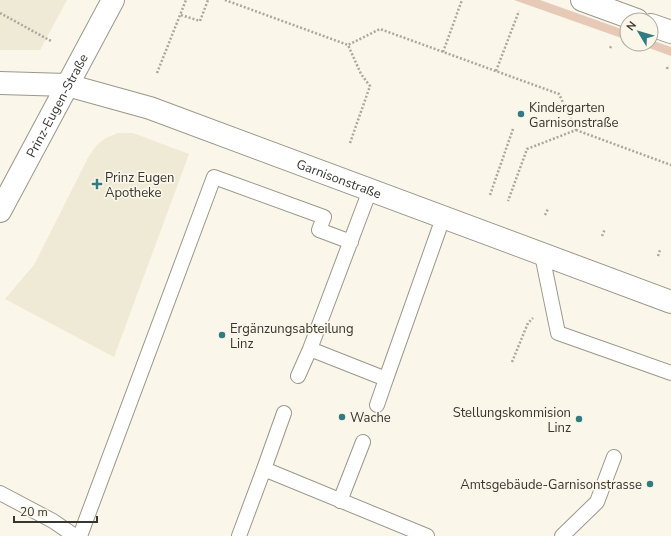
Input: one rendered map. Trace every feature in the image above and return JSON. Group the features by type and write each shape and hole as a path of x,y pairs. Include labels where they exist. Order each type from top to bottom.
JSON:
{"street":[{"name":"Prinz-Eugen-Straße","path":"0,211 112,0"},
{"path":"582,0 619,13"},
{"path":"659,28 671,32"},
{"name":"Garnisonstraße","path":"0,83 67,85 150,108 671,302"}],"lane":[{"path":"80,536 214,177 324,217 319,230 351,242"},
{"path":"298,376 310,349 370,190"},
{"path":"377,405 443,218"},
{"path":"542,255 558,333 671,373"},
{"path":"310,349 386,379"},
{"path":"239,536 284,413"},
{"path":"340,501 362,442"},
{"path":"562,536 597,502 614,457"},
{"path":"264,469 427,536"},
{"path":"0,493 53,521 75,536"}],"path":[{"path":"157,73 186,0"},
{"path":"180,15 200,22 208,0"},
{"path":"225,0 348,45 361,74 370,86 350,144"},
{"path":"443,52 462,0"},
{"path":"496,71 520,11"},
{"path":"0,13 51,41"},
{"path":"348,45 380,29 559,94 576,130"},
{"path":"667,69 668,65"},
{"path":"490,195 513,129"},
{"path":"508,201 527,149 576,130 671,165"},
{"path":"545,215 548,209"},
{"path":"602,236 605,229"},
{"path":"658,256 660,250"},
{"path":"512,362 528,323 552,302"}],"shaded area":[{"path":"0,0 67,0 40,50 0,50"},
{"path":"514,0 540,0 619,28 619,37"},
{"path":"659,43 671,47 671,56 659,52"},
{"path":"118,133 133,133 189,154 114,357 5,299 34,265 89,156 97,145 106,138"}],"place":[{"name":"Kindergarten Garnisonstraße","path":"521,114"},
{"name":"Prinz Eugen Apotheke","path":"97,184"},
{"name":"Ergänzungsabteilung Linz","path":"222,335"},
{"name":"Wache","path":"342,417"},
{"name":"Stellungskommision Linz","path":"579,419"},
{"name":"Amtsgebäude-Garnisonstrasse","path":"650,484"}]}
